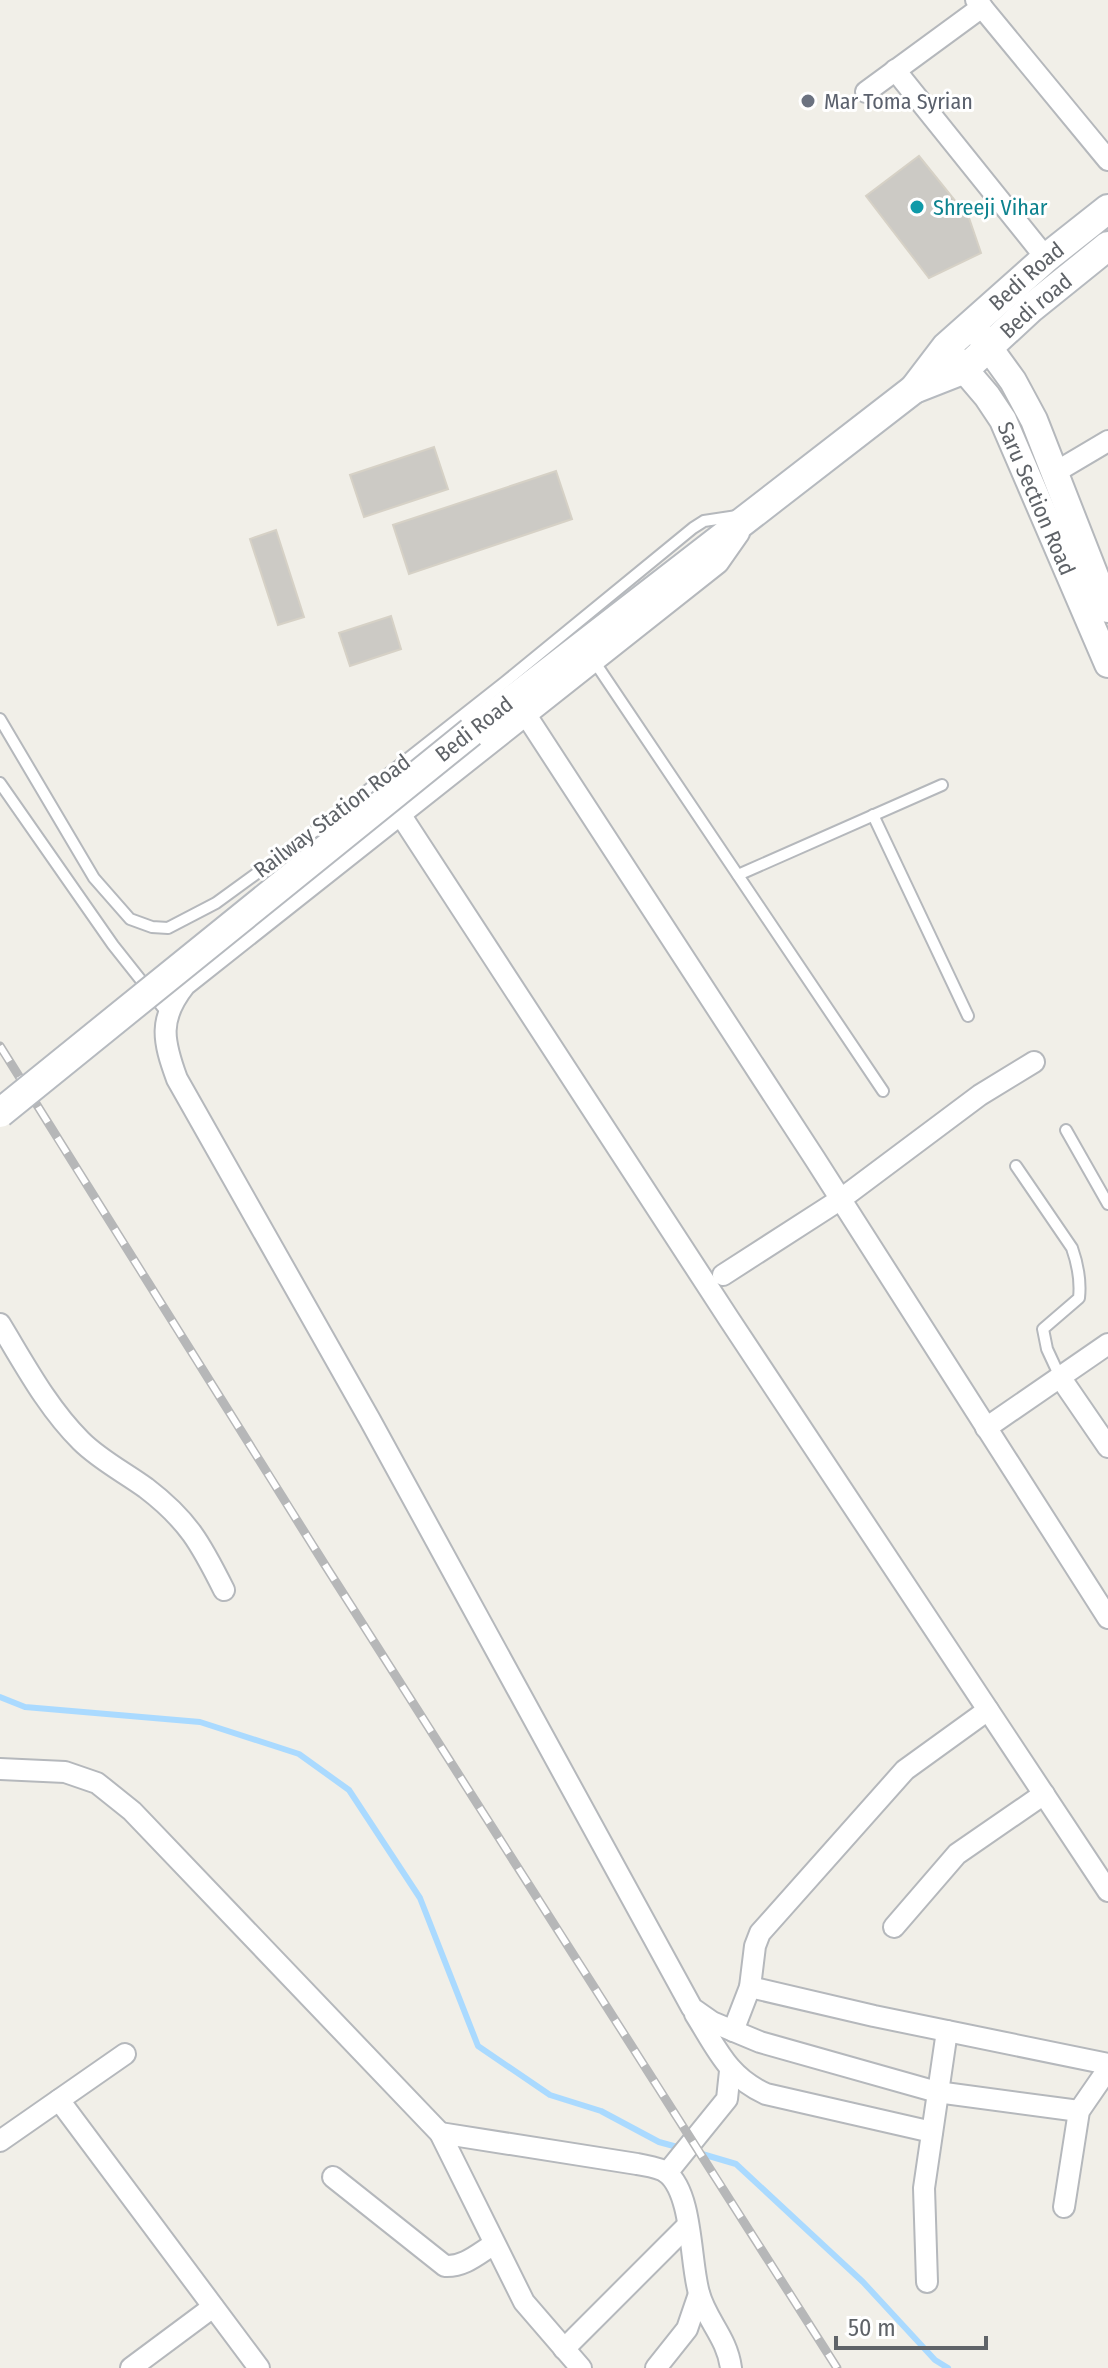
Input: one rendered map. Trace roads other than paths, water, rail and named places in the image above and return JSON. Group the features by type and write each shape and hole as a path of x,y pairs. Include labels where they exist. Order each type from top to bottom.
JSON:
{"main road":[{"name":"Bedi Road","path":"0,1113 471,732 914,389 946,347 1046,258 1108,209"},
{"name":"Bedi road","path":"965,369 1031,308 1108,246"},
{"name":"Bedi Road","path":"914,389 965,369"}],"street":[{"path":"866,92 979,4 1108,160"},
{"path":"895,70 1046,258"},
{"name":"Saru Section Road","path":"972,324 1013,381 1034,420 1108,609"},
{"name":"Saru Section Road","path":"946,347 1003,420 1108,664"},
{"path":"1054,473 1108,441"},
{"path":"753,513 718,563 185,985 167,1013 167,1052 177,1079 370,1420 692,2008 730,2071 747,2086 766,2094 932,2132"},
{"path":"526,715 1106,1611"},
{"path":"400,814 1108,1891"},
{"path":"723,1275 841,1199 980,1095 1034,1062"},
{"path":"0,1324 54,1412 107,1463 171,1508 197,1537 224,1590"},
{"path":"986,1428 1108,1344"},
{"path":"1060,1377 1108,1447"},
{"path":"733,2031 750,1987 755,1946 760,1933 905,1770 988,1710"},
{"path":"0,1769 65,1772 97,1783 132,1811 440,2133 524,2302 581,2368"},
{"path":"894,1927 957,1854 1044,1794"},
{"path":"750,1987 1108,2066 1079,2111 1064,2207"},
{"path":"692,2008 712,2022 760,2042 937,2092 1079,2111"},
{"path":"927,2282 924,2188 947,2031"},
{"path":"0,2141 125,2054"},
{"path":"667,2173 727,2099 730,2071"},
{"path":"59,2100 259,2368"},
{"path":"440,2133 637,2164 667,2173 677,2186 688,2225 699,2294 720,2333 731,2368"},
{"path":"333,2177 445,2266 468,2261 494,2244"},
{"path":"564,2349 688,2225"},
{"path":"656,2368 687,2329 699,2294"},
{"path":"131,2368 213,2307"}],"lane":[{"name":"Railway Station Road","path":"0,719 94,878 130,919 152,927 168,928 216,903 326,823 693,528 704,521 753,513"},
{"path":"594,661 883,1091"},
{"path":"0,783 113,945 167,1013"},
{"path":"738,875 942,785"},
{"path":"873,815 968,1016"},
{"path":"1066,1130 1108,1204"},
{"path":"1016,1166 1072,1248 1078,1264 1079,1298 1043,1329 1047,1349 1060,1377"}],"waterway":[{"path":"0,1697 25,1707 200,1722 299,1754 349,1790 420,1898 478,2046 550,2095 601,2111 659,2142 681,2148"},
{"path":"692,2151 736,2164 863,2282 935,2360 948,2368"}],"railway":[{"path":"0,1046 325,1565 837,2368"}],"place":[{"name":"Mar Toma Syrian","path":"808,101"},
{"name":"Shreeji Vihar","path":"917,207"}]}
